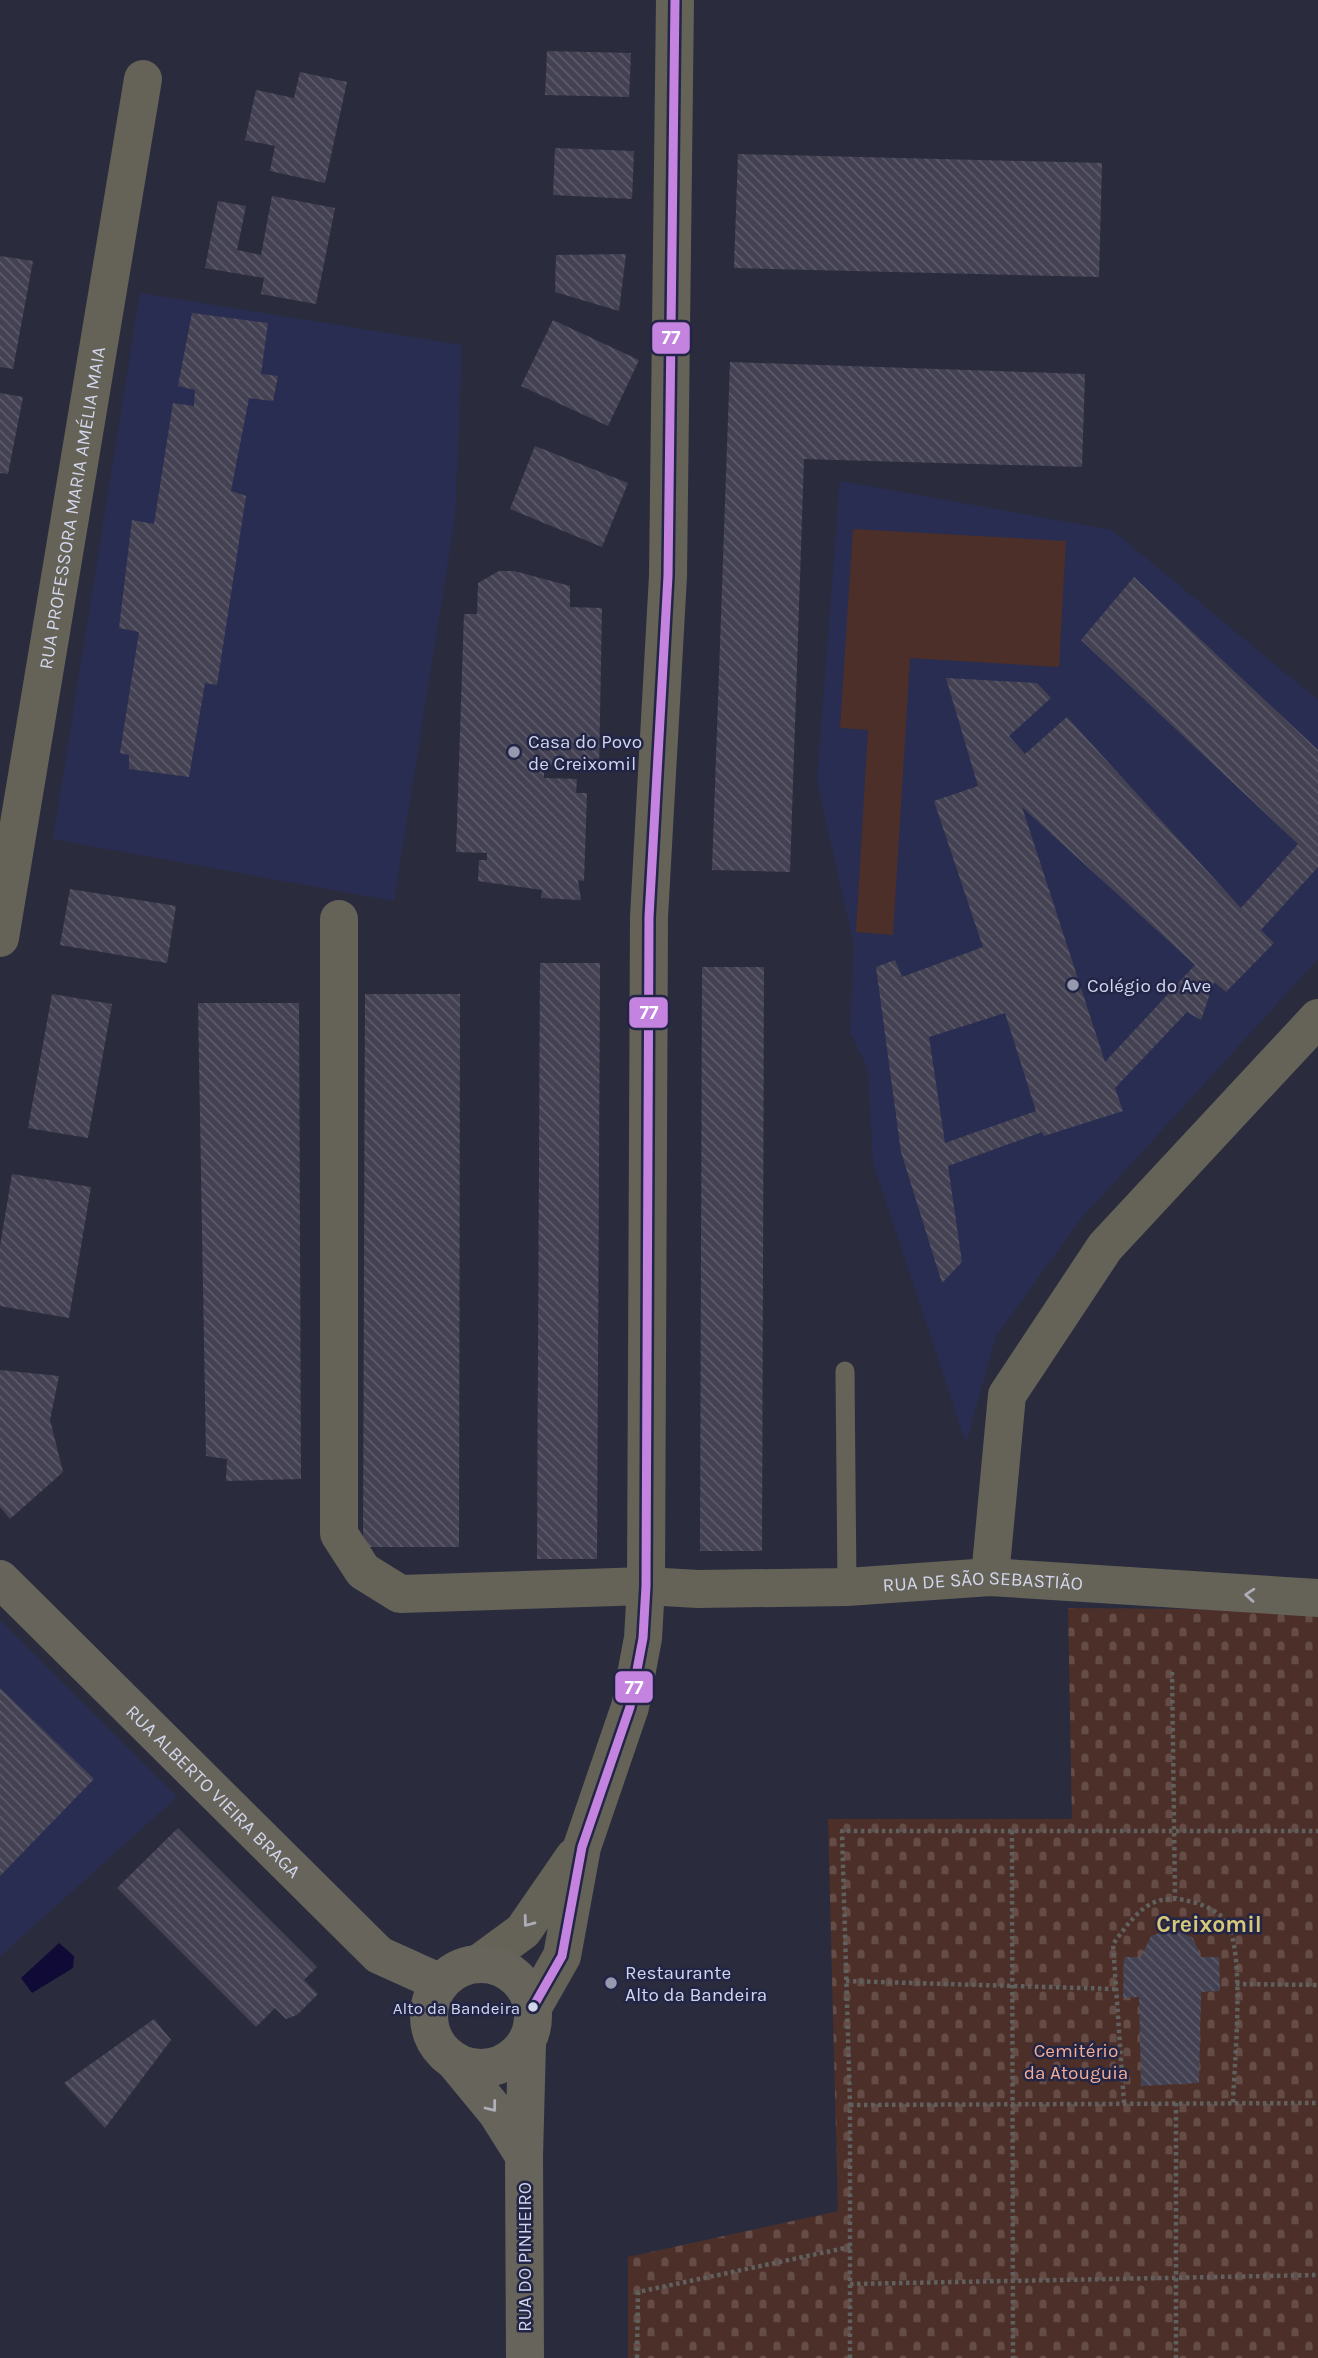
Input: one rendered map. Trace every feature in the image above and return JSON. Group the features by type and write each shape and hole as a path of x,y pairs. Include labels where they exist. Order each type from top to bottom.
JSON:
{"street":[{"path":"530,2025 527,1990 515,1975 498,1966 478,1964 460,1968 441,1983 431,1998 429,2026 436,2042 455,2062 472,2068 496,2067 513,2059 530,2025 562,1956 582,1847 630,1707 643,1637 646,1586 649,917 668,576 675,0"},
{"name":"RUA PROFESSORA MARIA AMÉLIA MAIA","path":"0,938 143,79"},
{"name":"RUA DE SÃO SEBASTIÃO","path":"339,919 339,1534 363,1571 400,1594 646,1586 698,1589 847,1587 990,1577 1318,1598"},
{"path":"990,1577 1007,1395 1105,1247 1318,1018"},
{"name":"RUA ALBERTO VIEIRA BRAGA","path":"0,1579 379,1955 441,1983"},
{"path":"478,1964 523,1931 582,1847"},
{"name":"RUA DO PINHEIRO","path":"525,2358 524,2156 530,2025"},
{"name":"RUA DO PINHEIRO","path":"455,2062 497,2113 524,2156"}],"lane":[{"path":"845,1371 847,1587"}],"path":[{"path":"1172,1672 1175,1898"},
{"path":"850,2358 850,2105 842,1831 1318,1831"},
{"path":"1012,1831 1015,2104 1013,2358"},
{"path":"1124,2103 1113,1944 1140,1908 1175,1898 1200,1903 1226,1922 1237,1960 1233,2103"},
{"path":"846,1982 1116,1989"},
{"path":"1236,1984 1318,1984"},
{"path":"1176,2103 1176,2358"},
{"path":"850,2105 1318,2104"},
{"path":"638,2358 638,2292 850,2247"},
{"path":"850,2284 1318,2275"}],"shaded area":[{"path":"140,293 462,345 455,517 394,901 53,839"},
{"name":"Colégio do Ave","path":"840,481 1112,530 1318,700 1318,959 1079,1221 996,1336 966,1443 873,1162 868,1069 850,1032 854,945 817,781"},
{"path":"0,1620 177,1797 0,1956"},
{"path":"59,1943 74,1956 73,1968 32,1993 21,1978"}],"green space":[{"path":"853,529 1066,541 1059,667 910,658 893,935 856,932 868,730 840,728"},
{"name":"Cemitério da Atouguia","path":"1068,1608 1318,1610 1318,2358 628,2358 628,2257 838,2211 828,1819 1072,1819"}],"building":[{"path":"547,51 631,53 629,97 545,95"},
{"path":"300,72 347,82 325,183 270,171 275,146 245,140 256,90 294,98"},
{"path":"555,148 634,151 632,199 553,195"},
{"path":"738,154 1102,163 1099,277 734,268"},
{"path":"272,196 335,208 316,304 261,294 264,278 205,268 218,201 246,206 237,250 261,255"},
{"path":"626,254 619,311 555,292 556,255"},
{"path":"0,256 33,261 13,369 0,367"},
{"path":"192,313 268,323 261,374 278,376 273,401 249,398 231,491 246,496 217,685 205,683 189,777 129,769 129,755 120,753 139,632 119,628 132,520 154,524 173,403 194,406 195,390 178,386"},
{"path":"553,320 639,360 608,426 521,386"},
{"path":"730,362 1085,374 1082,467 804,459 790,872 712,870"},
{"path":"0,393 23,397 8,474 0,473"},
{"path":"535,446 628,483 602,547 510,509"},
{"path":"499,571 514,571 570,586 570,607 602,608 599,767 544,765 544,778 577,779 576,793 587,793 584,881 578,880 581,900 541,898 542,890 478,881 479,860 487,860 487,853 456,852 464,614 477,614 478,583"},
{"name":"Colégio do Ave","path":"1134,577 1318,750 1318,867 1261,930 1274,943 1226,992 1214,982 1201,1020 1187,1012 1115,1088 1123,1111 1044,1136 1042,1132 948,1166 962,1262 942,1283 901,1152 876,967 895,960 902,977 983,947 934,801 978,786 946,678 1037,683 1051,698 1009,736 1025,754 1067,717 1241,908 1298,844 1081,640","holes":["1022,807 1195,965 1105,1062","1005,1013 1036,1111 945,1143 929,1037"]},
{"path":"70,889 176,906 167,963 60,945"},
{"path":"540,963 600,963 597,1559 537,1559"},
{"path":"702,967 764,967 762,1551 700,1551"},
{"path":"52,994 112,1004 88,1138 28,1128"},
{"path":"365,994 460,994 459,1547 363,1547"},
{"path":"198,1003 299,1003 301,1479 226,1481 227,1459 206,1456"},
{"path":"12,1174 91,1187 69,1318 0,1306 0,1246"},
{"path":"0,1370 59,1376 50,1420 63,1472 10,1519 0,1507"},
{"path":"0,1688 94,1779 0,1876"},
{"path":"178,1828 317,1967 304,1980 318,1994 297,2015 286,2019 275,2008 256,2027 117,1888"},
{"path":"1173,1928 1193,1938 1201,1957 1219,1957 1220,1991 1201,1992 1199,2083 1141,2086 1139,1997 1123,1998 1124,1957 1141,1957 1151,1936"},
{"path":"154,2019 171,2040 105,2128 64,2083"}],"transit line":[{"name":"77","path":"533,2007 562,1956 582,1847 630,1707 643,1638 646,1586 649,917 668,576 675,0"}],"place":[{"name":"Casa do Povo de Creixomil","path":"514,752"},
{"name":"Colégio do Ave","path":"1073,985"},
{"name":"Restaurante Alto da Bandeira","path":"611,1983"},
{"name":"Alto da Bandeira","path":"533,2007"}],"district":[{"name":"Creixomil","path":"1209,1924"}]}
